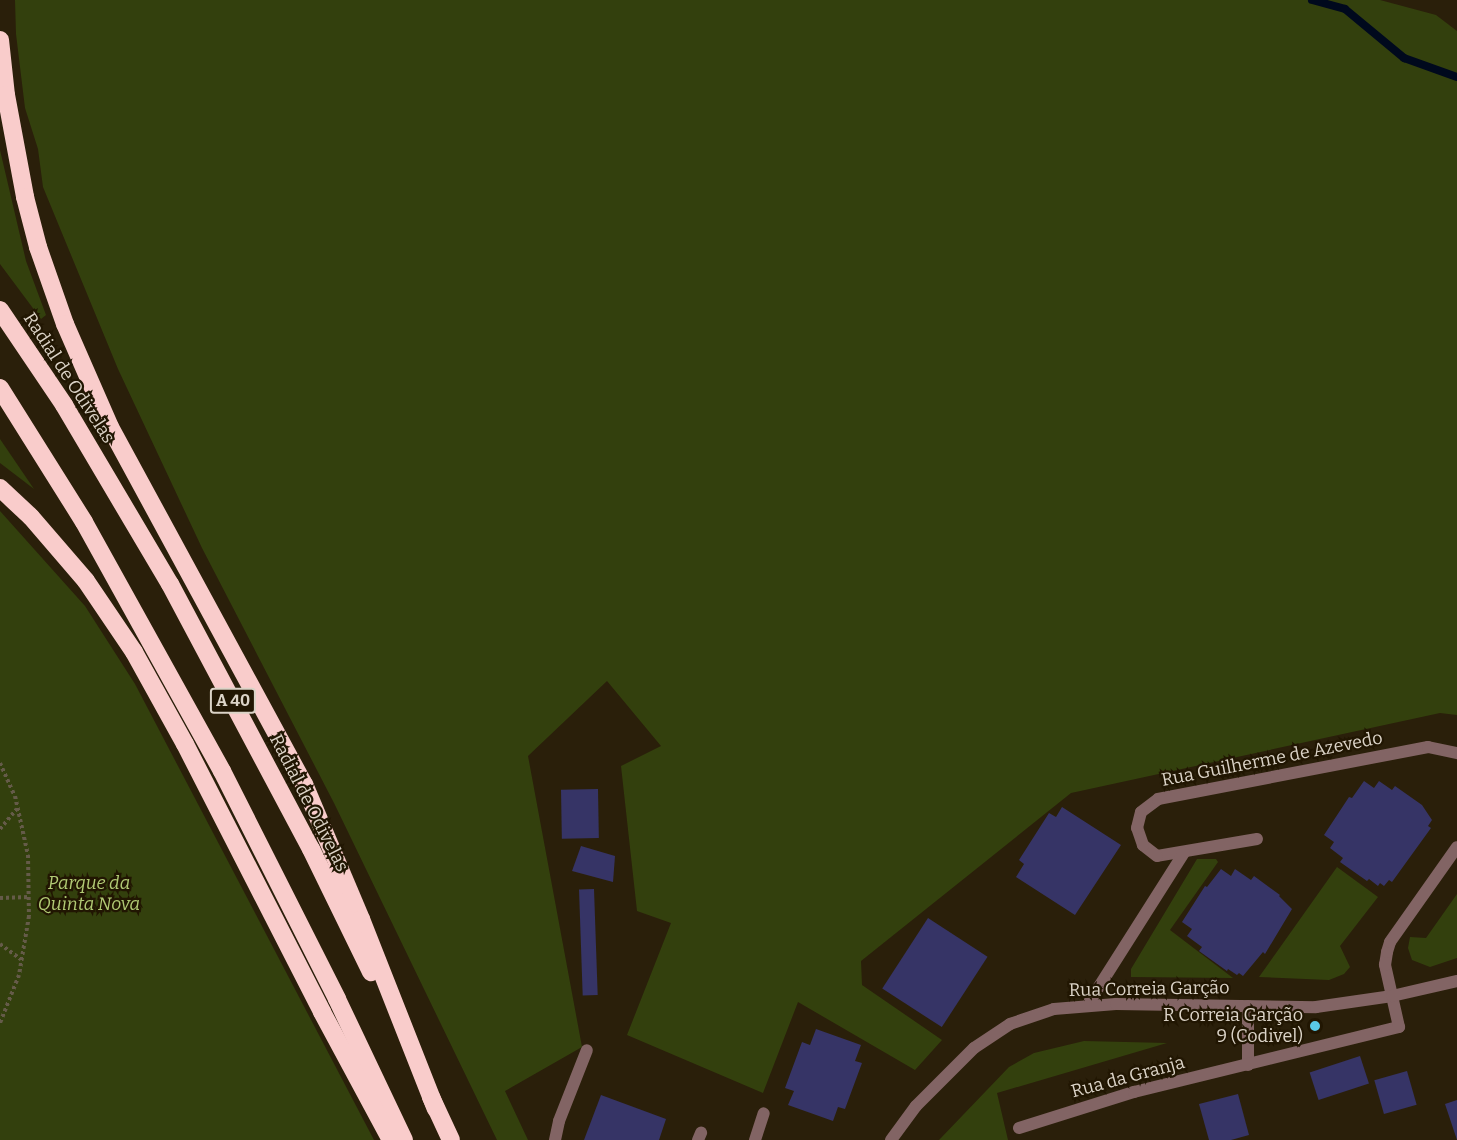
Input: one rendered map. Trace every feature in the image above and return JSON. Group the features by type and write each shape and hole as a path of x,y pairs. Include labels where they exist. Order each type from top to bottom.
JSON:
{"highway":[{"path":"0,40 6,95 25,197 38,248 68,334 110,427 304,784 361,919 436,1109"},
{"name":"Radial de Odivelas","path":"0,310 82,434 185,613 311,849 451,1140"},
{"name":"A 40","path":"0,388 84,522 222,771 337,999 404,1140"},
{"path":"0,488 31,517 86,582 134,652 190,754 322,1012 391,1140"}],"street":[{"name":"Rua Guilherme de Azevedo","path":"1257,839 1157,856 1143,845 1137,828 1141,812 1158,799 1428,747 1457,753"},
{"path":"1392,996 1385,964 1390,942 1457,848"},
{"path":"1088,1004 1184,853"},
{"name":"Rua Correia Garção","path":"891,1140 916,1106 974,1048 1011,1024 1054,1009 1088,1004 1317,1007 1392,996 1457,981"},
{"name":"Rua da Granja","path":"1019,1128 1134,1092 1399,1028 1392,996"},
{"path":"1248,1006 1248,1065"},
{"path":"555,1140 559,1121 587,1050"},
{"path":"755,1140 764,1113"}],"path":[{"path":"0,763 17,809 28,855 29,916 19,975 0,1023"},
{"path":"0,829 17,809"},
{"path":"0,898 28,897"},
{"path":"0,944 21,960"}],"green space":[{"path":"15,0 1380,0 1436,15 1457,31 1457,715 1440,713 1071,793 861,961 862,985 942,1040 915,1070 798,1002 763,1093 627,1035 671,923 637,911 621,766 661,746 607,681 528,756 582,1047 505,1091 528,1140 497,1140 334,803 202,548 118,369 43,187 38,149 25,108 16,34"},
{"path":"0,150 26,261 46,315 41,319 0,264"},
{"path":"0,439 34,489 0,463"},
{"name":"Parque da Quinta Nova","path":"0,511 85,606 135,684 374,1140 0,1140"},
{"path":"1197,859 1216,859 1218,862 1170,930 1233,978 1131,977 1131,969"},
{"path":"1337,867 1378,897 1340,946 1350,967 1344,974 1329,980 1259,977"},
{"path":"1457,894 1457,958 1430,967 1412,960 1408,948 1410,937 1426,938"},
{"path":"1084,1041 1167,1043 997,1093 1008,1140 939,1140 1009,1067 1034,1053"}],"building":[{"path":"1364,781 1374,788 1379,781 1392,790 1395,786 1422,805 1432,820 1428,826 1431,828 1392,882 1389,880 1384,886 1380,883 1378,886 1369,879 1367,881 1340,862 1343,858 1330,848 1334,842 1324,835 1349,797 1352,798"},
{"path":"598,789 599,838 562,839 561,790"},
{"path":"1062,807 1121,845 1075,915 1016,877 1024,864 1019,860 1049,813 1056,817"},
{"path":"581,846 615,856 613,882 572,871"},
{"path":"1221,869 1231,876 1235,869 1251,880 1254,876 1280,895 1292,909 1265,954 1263,952 1243,976 1228,969 1227,971 1199,951 1202,947 1187,936 1192,929 1182,922 1205,886 1207,887"},
{"path":"594,889 598,995 583,995 579,890"},
{"path":"928,918 988,957 942,1027 882,988"},
{"path":"816,1029 861,1045 855,1061 862,1063 845,1109 838,1107 833,1121 788,1105 794,1091 785,1088 802,1042 810,1045"},
{"path":"1360,1056 1369,1084 1319,1100 1310,1072"},
{"path":"1407,1071 1417,1105 1384,1114 1374,1080"},
{"path":"1238,1094 1249,1135 1231,1140 1209,1140 1199,1104"},
{"path":"601,1095 666,1119 659,1140 584,1140"},
{"path":"1457,1100 1457,1140 1445,1104"}],"waterway":[{"path":"1312,0 1345,9 1404,58 1457,77"}],"place":[{"name":"R Correia Garção 9 (Codivel)","path":"1315,1026"}]}
